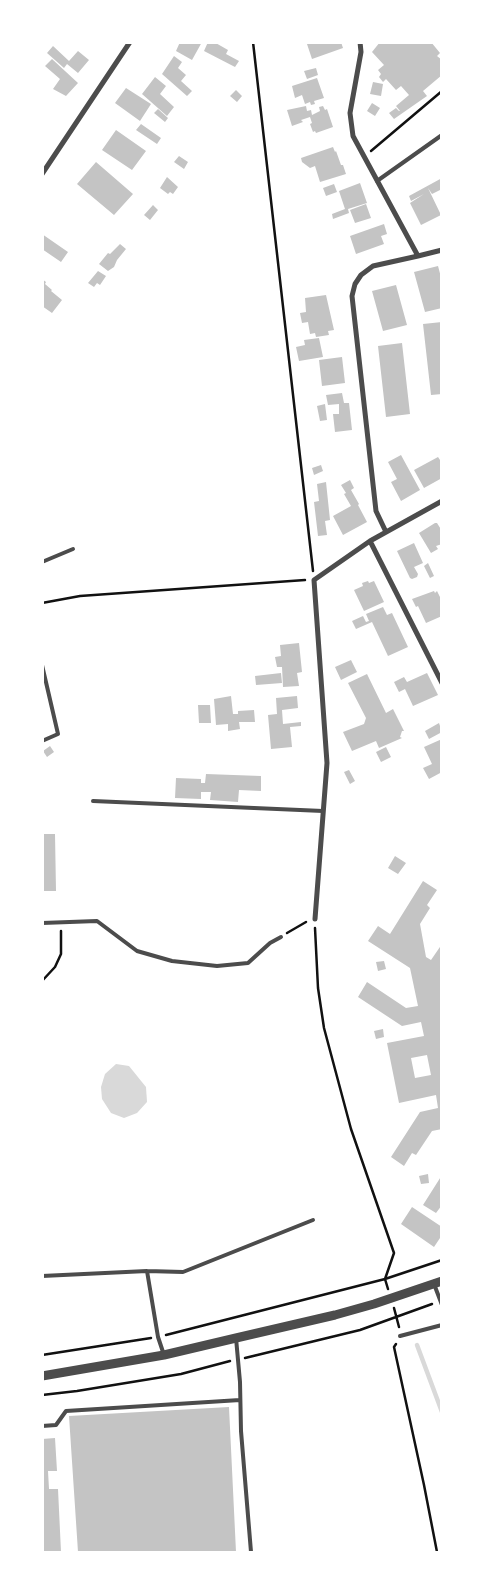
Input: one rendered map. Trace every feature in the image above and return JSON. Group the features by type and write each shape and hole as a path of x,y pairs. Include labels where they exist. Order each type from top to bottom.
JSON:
{"street":[{"path":"42,174 130,42"},
{"path":"360,42 361,52 350,113 353,136 418,256"},
{"path":"386,532 376,511 352,296 355,284 361,275 374,266 442,250"},
{"path":"315,919 327,763 314,580 370,541 442,501"},
{"path":"370,541 442,683"},
{"path":"42,1376 164,1355 335,1315 438,1283"}],"lane":[{"path":"377,181 442,135"},
{"path":"42,562 73,549"},
{"path":"42,665 58,734 42,741"},
{"path":"93,801 323,811"},
{"path":"42,923 98,921 138,951 172,961 217,966 248,963 280,936"},
{"path":"42,1276 147,1271 183,1272 313,1220"},
{"path":"147,1271 158,1337 164,1355"},
{"path":"438,1283 441,1303"},
{"path":"400,1336 442,1325"},
{"path":"236,1338 241,1431 251,1552"},
{"path":"42,1426 56,1425 66,1411 240,1400"}],"path":[{"path":"42,603 80,596 314,580 253,42"},
{"path":"364,157 442,91"},
{"path":"280,936 315,919 318,988 324,1028 351,1130 394,1253 385,1279"},
{"path":"42,981 55,967 61,954 60,922"},
{"path":"42,1355 158,1337 385,1279 442,1260"},
{"path":"42,1395 181,1374 360,1330 396,1316 441,1303"},
{"path":"396,1316 400,1336 394,1347 437,1552"}],"shaded area":[{"path":"116,1064 129,1066 146,1087 147,1102 137,1113 124,1118 111,1113 102,1099 101,1087 105,1074"}],"building":[{"path":"180,42 202,42 192,60 176,51"},
{"path":"208,42 214,42 228,50 226,54 239,61 235,67 204,51"},
{"path":"310,42 341,42 343,48 312,59 307,44"},
{"path":"380,42 431,42 440,53 437,56 442,60 442,75 423,91 427,96 394,119 389,113 396,108 400,111 396,106 409,95 401,86 396,90 386,79 383,82 379,77 381,74 378,70 384,65 372,52"},
{"path":"53,46 69,61 78,51 89,60 78,73 67,64 64,68 47,53"},
{"path":"174,56 182,62 178,68 186,75 181,81 192,91 187,96 162,74"},
{"path":"52,59 78,83 66,96 53,89 60,79 45,66"},
{"path":"316,68 318,75 307,79 304,71"},
{"path":"155,77 166,86 160,94 174,107 167,116 142,94"},
{"path":"317,78 324,98 314,101 315,104 311,105 310,102 305,104 302,95 295,98 292,86"},
{"path":"373,82 383,84 381,96 370,94"},
{"path":"126,88 151,104 140,121 115,103"},
{"path":"236,90 242,96 237,102 230,96"},
{"path":"372,103 380,108 375,116 367,111"},
{"path":"306,106 307,111 311,110 312,115 320,111 319,107 323,106 325,110 327,109 333,127 316,133 315,131 313,132 310,117 292,126 287,110"},
{"path":"158,109 168,118 165,122 154,113"},
{"path":"141,124 161,138 157,144 136,130"},
{"path":"116,130 146,151 132,170 102,150"},
{"path":"333,147 346,174 320,182 315,166 310,168 302,162 301,158"},
{"path":"179,156 188,162 184,169 174,162"},
{"path":"96,162 133,194 114,215 77,184"},
{"path":"167,177 178,187 173,194 170,192 168,194 160,188"},
{"path":"442,178 442,189 432,194 428,188 441,215 421,225 410,203 424,194 411,201 409,196"},
{"path":"360,183 367,203 348,209 349,213 333,219 332,214 345,209 339,191"},
{"path":"334,184 337,192 326,196 323,188"},
{"path":"366,204 371,218 355,223 350,210"},
{"path":"153,205 158,210 150,220 144,215"},
{"path":"384,224 387,234 381,236 384,244 356,254 350,236"},
{"path":"42,234 68,252 61,262 42,249"},
{"path":"120,244 126,249 114,267 108,271 99,264 108,253 110,254"},
{"path":"438,266 442,281 442,308 425,312 414,272"},
{"path":"98,271 106,276 100,285 97,283 94,287 88,283"},
{"path":"42,279 51,291 62,300 52,313 42,306"},
{"path":"396,285 407,325 383,331 372,291"},
{"path":"326,295 334,330 328,331 329,335 316,337 315,333 310,334 308,322 302,323 300,313 306,312 305,298"},
{"path":"442,322 442,394 431,395 423,324"},
{"path":"319,338 323,357 299,361 296,347 305,345 304,340"},
{"path":"402,343 410,414 386,417 378,346"},
{"path":"342,357 345,383 322,386 319,360"},
{"path":"342,393 344,403 349,403 352,430 335,432 333,414 339,414 339,404 328,405 326,395"},
{"path":"325,404 327,420 320,421 317,406"},
{"path":"401,455 420,490 401,501 391,482 397,479 388,462"},
{"path":"438,457 442,463 442,478 424,488 414,470"},
{"path":"321,465 323,471 314,475 312,468"},
{"path":"350,480 354,488 351,490 367,522 343,535 333,516 351,506 341,485"},
{"path":"326,482 330,520 325,521 327,535 318,536 314,502 319,501 317,484"},
{"path":"437,523 442,531 442,544 436,546 438,549 431,553 419,533"},
{"path":"414,543 423,563 414,567 418,574 417,577 412,579 397,551"},
{"path":"428,563 434,576 430,578 424,566"},
{"path":"368,581 369,583 374,581 384,602 364,611 354,590 363,586 362,583"},
{"path":"434,591 435,593 437,591 442,601 442,616 426,623 418,606 416,607 412,599"},
{"path":"383,607 387,615 392,613 408,647 388,656 372,622 356,629 352,621 363,616 366,622 369,621 366,614"},
{"path":"299,643 302,672 297,673 299,686 283,687 282,667 277,667 275,657 281,656 280,645"},
{"path":"351,660 357,672 341,680 335,667"},
{"path":"281,673 282,683 256,685 255,676"},
{"path":"427,673 438,695 413,706 405,689 399,692 394,682 404,677 407,682"},
{"path":"367,674 386,713 393,709 404,731 402,731 400,737 402,738 379,748 376,741 352,751 343,732 364,724 366,718 348,683"},
{"path":"231,696 233,714 238,714 238,711 254,710 255,722 239,722 240,729 228,731 228,724 216,725 214,699"},
{"path":"297,696 298,708 282,710 283,724 301,722 301,726 290,727 292,747 271,749 268,715 277,714 276,698"},
{"path":"198,705 210,705 211,723 199,723"},
{"path":"439,723 442,732 429,739 425,731"},
{"path":"442,739 442,772 429,779 423,768 432,764 424,747"},
{"path":"50,746 54,752 47,757 43,751"},
{"path":"386,747 391,757 381,762 376,752"},
{"path":"349,770 355,781 350,784 344,772"},
{"path":"206,774 261,776 261,791 239,790 238,802 210,800 211,792 201,792 201,799 175,798 176,778 201,779 201,783 205,783"},
{"path":"42,834 55,834 56,891 42,891"},
{"path":"395,856 406,863 398,874 388,868"},
{"path":"423,881 437,890 427,905 430,908 420,924 426,957 431,960 442,944 442,1129 432,1131 416,1155 412,1153 404,1166 391,1157 420,1112 438,1108 436,1095 399,1103 387,1043 424,1036 421,1022 402,1026 358,997 367,982 406,1008 418,1006 410,968 368,941 378,926 390,934","holes":["427,1055 431,1075 415,1078 411,1058"]},
{"path":"384,961 386,969 378,971 376,962"},
{"path":"383,1029 384,1037 376,1039 374,1031"},
{"path":"428,1174 429,1183 421,1184 419,1176"},
{"path":"442,1175 442,1205 436,1213 423,1205"},
{"path":"412,1207 442,1227 442,1235 434,1247 401,1224"},
{"path":"229,1407 236,1552 78,1552 69,1416"},
{"path":"55,1438 57,1471 48,1471 49,1489 58,1489 61,1552 42,1552 42,1439"}],"waterway":[{"path":"417,1345 442,1412"}]}
